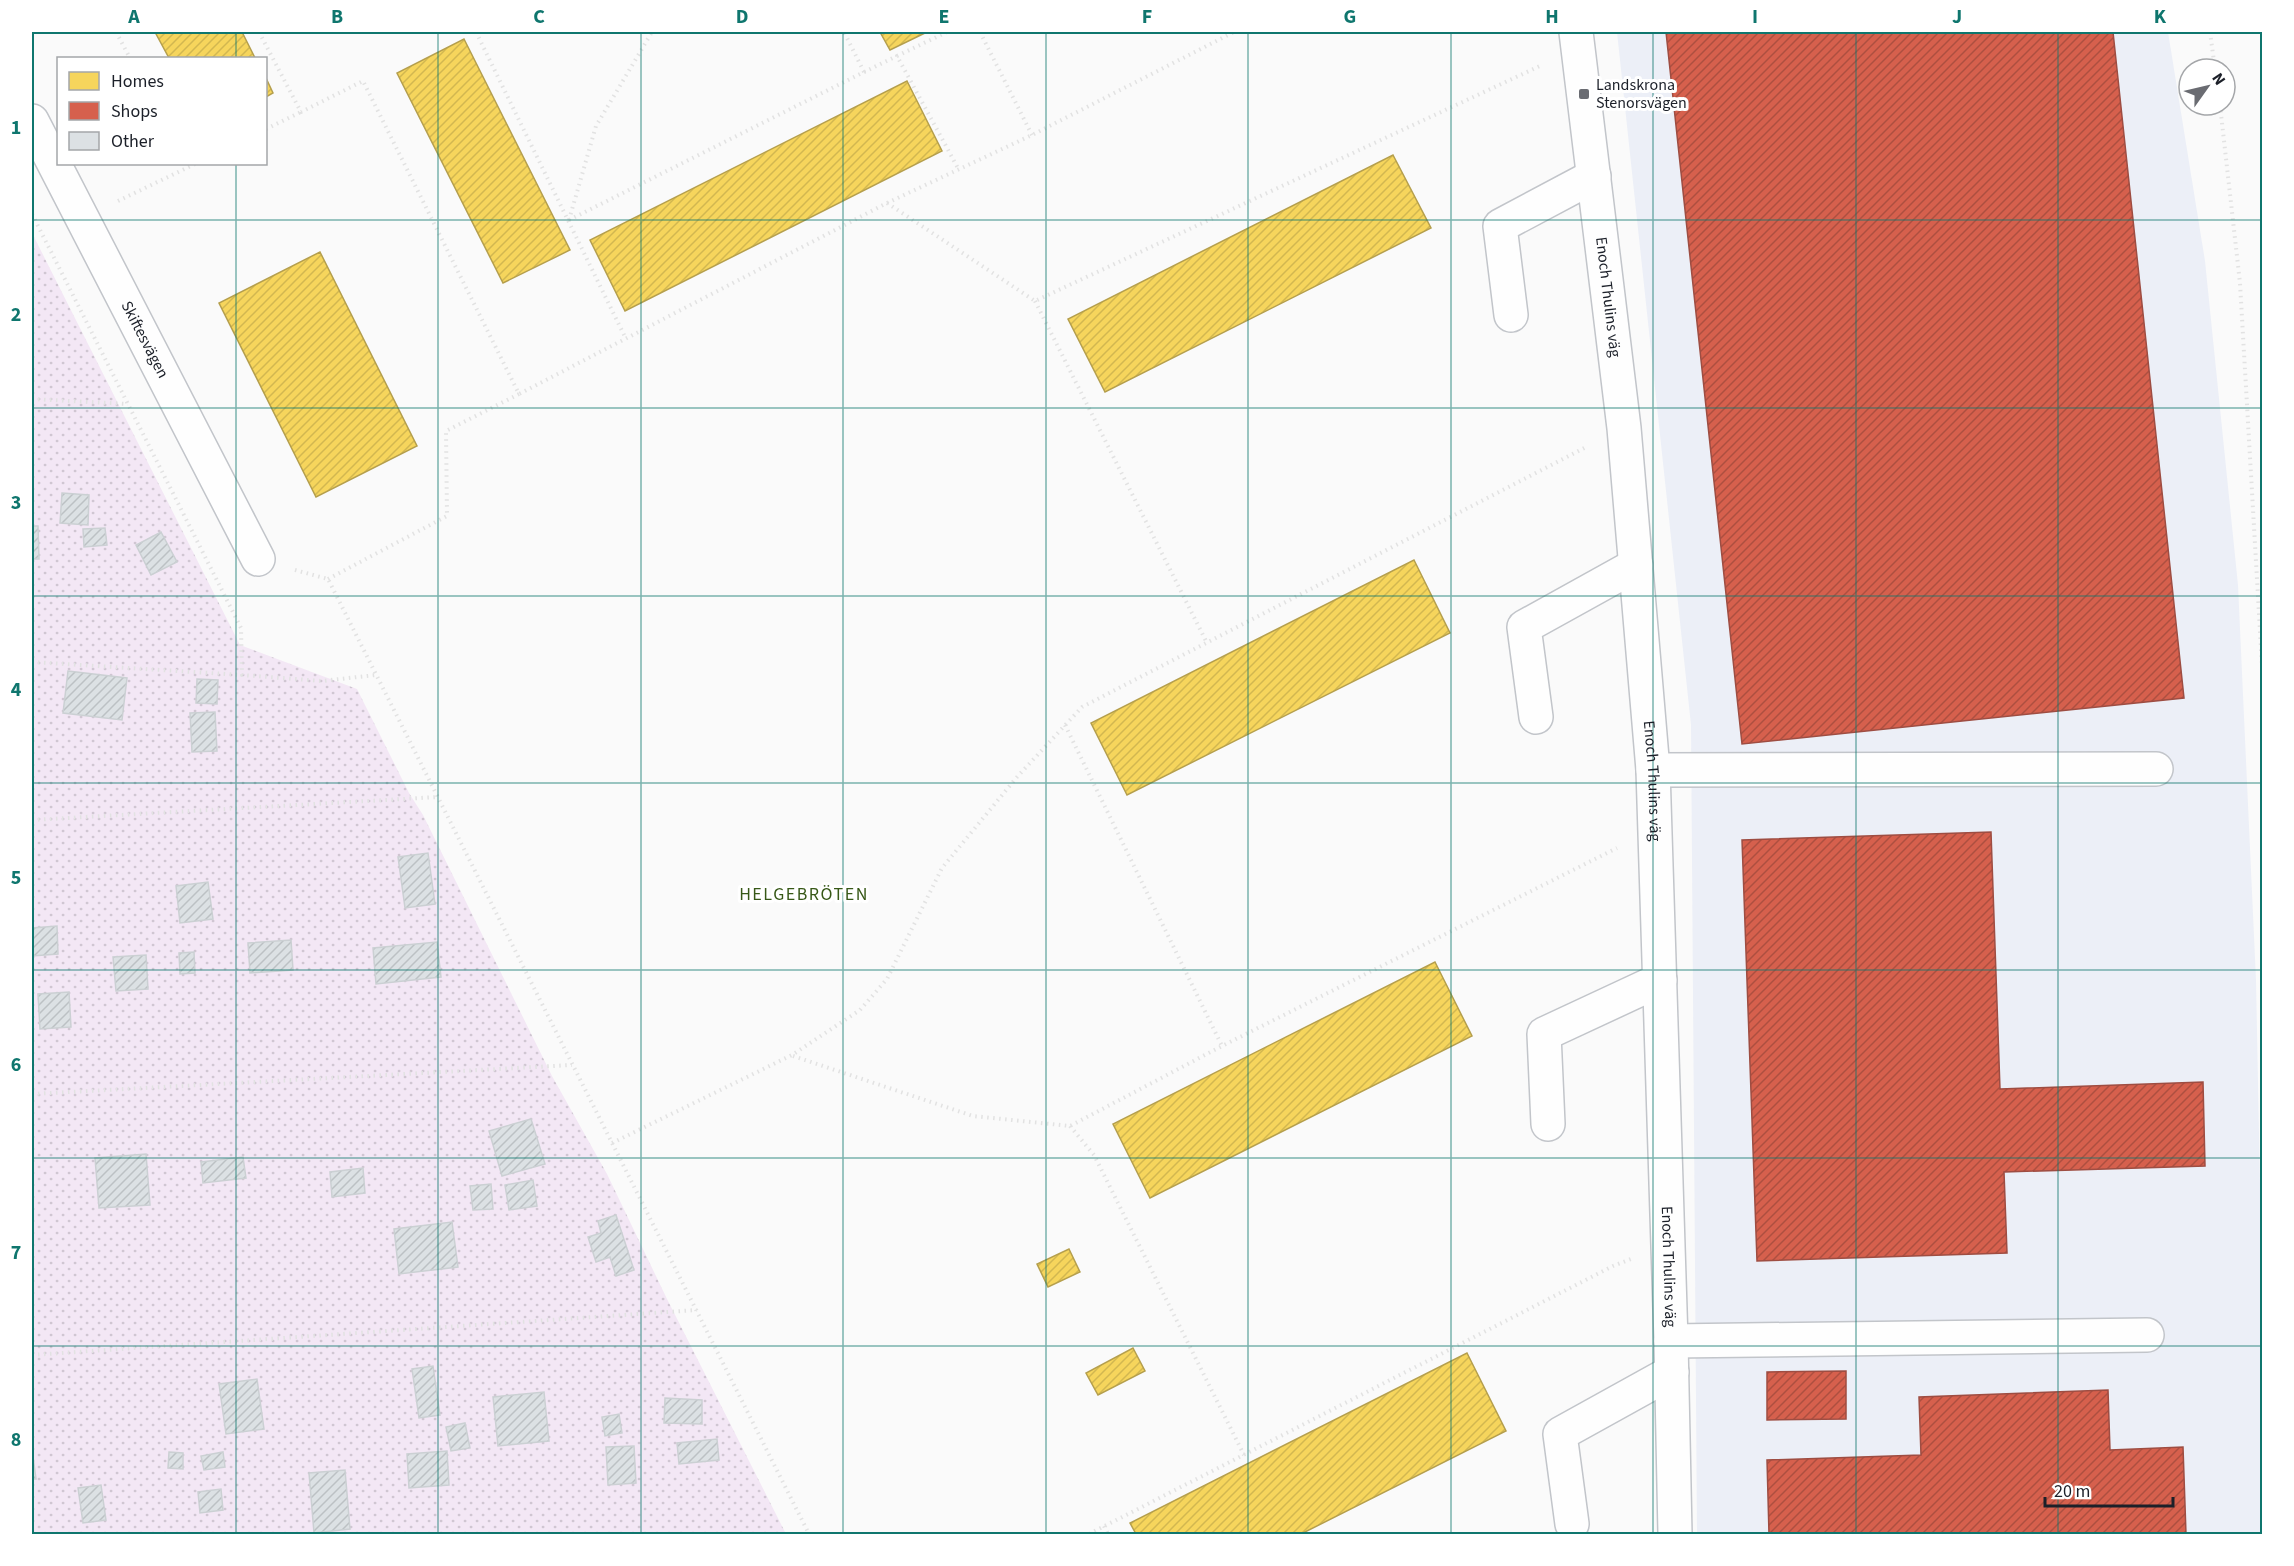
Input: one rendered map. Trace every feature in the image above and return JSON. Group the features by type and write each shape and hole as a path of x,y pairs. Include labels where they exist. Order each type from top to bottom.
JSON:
{"street":[{"name":"Enoch Thulins väg","path":"1577,40 1624,428 1653,770 1675,1534"},
{"name":"Skiftesvägen","path":"32,121 258,559"},
{"path":"1511,315 1500,226 1594,176"},
{"path":"1536,717 1524,627 1636,565"},
{"path":"1653,770 2156,770"},
{"path":"1548,1124 1544,1034 1660,980"},
{"path":"1572,1524 1560,1434 1671,1357 2147,1335"}],"path":[{"path":"116,32 129,57"},
{"path":"260,32 301,112"},
{"path":"476,32 626,339"},
{"path":"569,220 596,126 652,32"},
{"path":"844,32 864,72"},
{"path":"569,220 947,32"},
{"path":"980,32 1032,135"},
{"path":"258,559 328,579 447,516 446,431 887,202 1032,135 1234,32"},
{"path":"2210,32 2213,57"},
{"path":"1035,302 1577,40"},
{"path":"897,56 959,170"},
{"path":"267,129 363,81 519,394"},
{"path":"2221,117 2240,284 2262,666"},
{"path":"82,219 186,166"},
{"path":"887,202 1035,302 1207,643"},
{"path":"32,399 128,404"},
{"path":"612,1143 792,1055 860,1010 887,979 942,868 1017,777 1082,707 1624,428"},
{"path":"328,579 809,1534"},
{"path":"32,662 242,675"},
{"path":"1065,725 1222,1046"},
{"path":"32,820 438,797"},
{"path":"792,1055 973,1116 1070,1126 1222,1046 1593,859 1655,832"},
{"path":"32,1094 572,1065"},
{"path":"1070,1126 1094,1155 1244,1455"},
{"path":"1089,1534 1613,1266 1668,1245"},
{"path":"32,1356 697,1310"},
{"path":"1104,1526 1108,1534"}],"shaded area":[{"path":"1617,32 2168,32 2177,88 2177,117 2182,117 2205,261 2238,585 2256,980 2262,1288 2262,1534 1697,1534 1691,725"},
{"path":"32,233 240,645 357,689 409,793 423,815 552,1076 607,1174 667,1299 786,1534 32,1534"}],"building: Homes":[{"path":"155,32 242,32 254,57 168,57"},
{"path":"880,32 927,32 890,50"},
{"path":"464,39 570,250 503,283 397,73"},
{"path":"267,80 273,93 267,96"},
{"path":"907,81 942,151 625,311 590,240"},
{"path":"1393,155 1431,228 1105,392 1068,319"},
{"path":"320,252 417,446 316,497 219,303"},
{"path":"1414,560 1450,633 1127,795 1091,723"},
{"path":"1435,962 1472,1036 1150,1198 1113,1124"},
{"path":"1069,1249 1080,1272 1048,1287 1037,1264"},
{"path":"1133,1348 1145,1371 1098,1395 1086,1373"},
{"path":"1467,1353 1506,1431 1301,1534 1136,1534 1130,1523"}],"building: Shops":[{"path":"1666,32 2113,32 2184,698 1742,744"},
{"path":"1991,832 2000,1089 2203,1082 2205,1166 2004,1172 2007,1253 1757,1261 1742,840"},
{"path":"1846,1371 1846,1419 1767,1420 1767,1372"},
{"path":"2108,1390 2110,1450 2183,1447 2186,1534 1769,1534 1767,1460 1921,1455 1919,1397"}],"building: Other":[{"path":"62,493 89,495 88,525 60,523"},
{"path":"32,526 38,526 39,559 32,559"},
{"path":"105,528 107,545 84,547 83,529"},
{"path":"161,532 177,562 151,575 136,545"},
{"path":"68,671 127,678 122,720 63,713"},
{"path":"197,679 218,680 217,704 196,703"},
{"path":"215,712 217,751 192,752 190,713"},
{"path":"428,853 435,904 405,908 398,857"},
{"path":"208,882 213,919 180,923 176,886"},
{"path":"57,926 58,954 32,956 32,928"},
{"path":"291,940 293,970 250,973 248,943"},
{"path":"437,942 441,977 376,984 373,948"},
{"path":"194,952 195,973 180,974 179,953"},
{"path":"146,955 148,989 116,991 113,957"},
{"path":"69,992 71,1027 40,1029 38,994"},
{"path":"531,1119 545,1164 502,1176 489,1131"},
{"path":"146,1154 150,1205 99,1208 95,1158"},
{"path":"243,1157 246,1178 203,1183 201,1162"},
{"path":"363,1168 365,1193 332,1197 330,1172"},
{"path":"533,1180 537,1206 509,1210 505,1185"},
{"path":"491,1184 493,1209 473,1210 470,1186"},
{"path":"616,1215 634,1270 616,1276 610,1257 596,1262 588,1237 601,1233 598,1221"},
{"path":"452,1222 458,1267 399,1274 394,1229"},
{"path":"433,1366 440,1415 419,1418 412,1369"},
{"path":"257,1379 264,1429 226,1434 219,1384"},
{"path":"544,1392 549,1441 498,1446 493,1397"},
{"path":"665,1398 702,1400 702,1424 664,1423"},
{"path":"619,1414 622,1433 605,1436 602,1417"},
{"path":"465,1423 470,1448 451,1451 446,1427"},
{"path":"717,1439 719,1460 679,1464 677,1443"},
{"path":"634,1446 636,1483 608,1485 606,1447"},
{"path":"32,1449 36,1479 32,1479"},
{"path":"447,1451 449,1485 409,1488 407,1454"},
{"path":"169,1452 183,1453 183,1469 168,1468"},
{"path":"223,1452 225,1467 204,1470 201,1456"},
{"path":"345,1470 350,1529 314,1533 309,1473"},
{"path":"101,1485 106,1520 83,1523 78,1488"},
{"path":"221,1489 223,1510 200,1513 198,1492"}],"place":[{"name":"Landskrona Stenorsvägen","path":"1584,94"}],"district":[{"name":"HELGEBRÖTEN","path":"804,894"}]}
